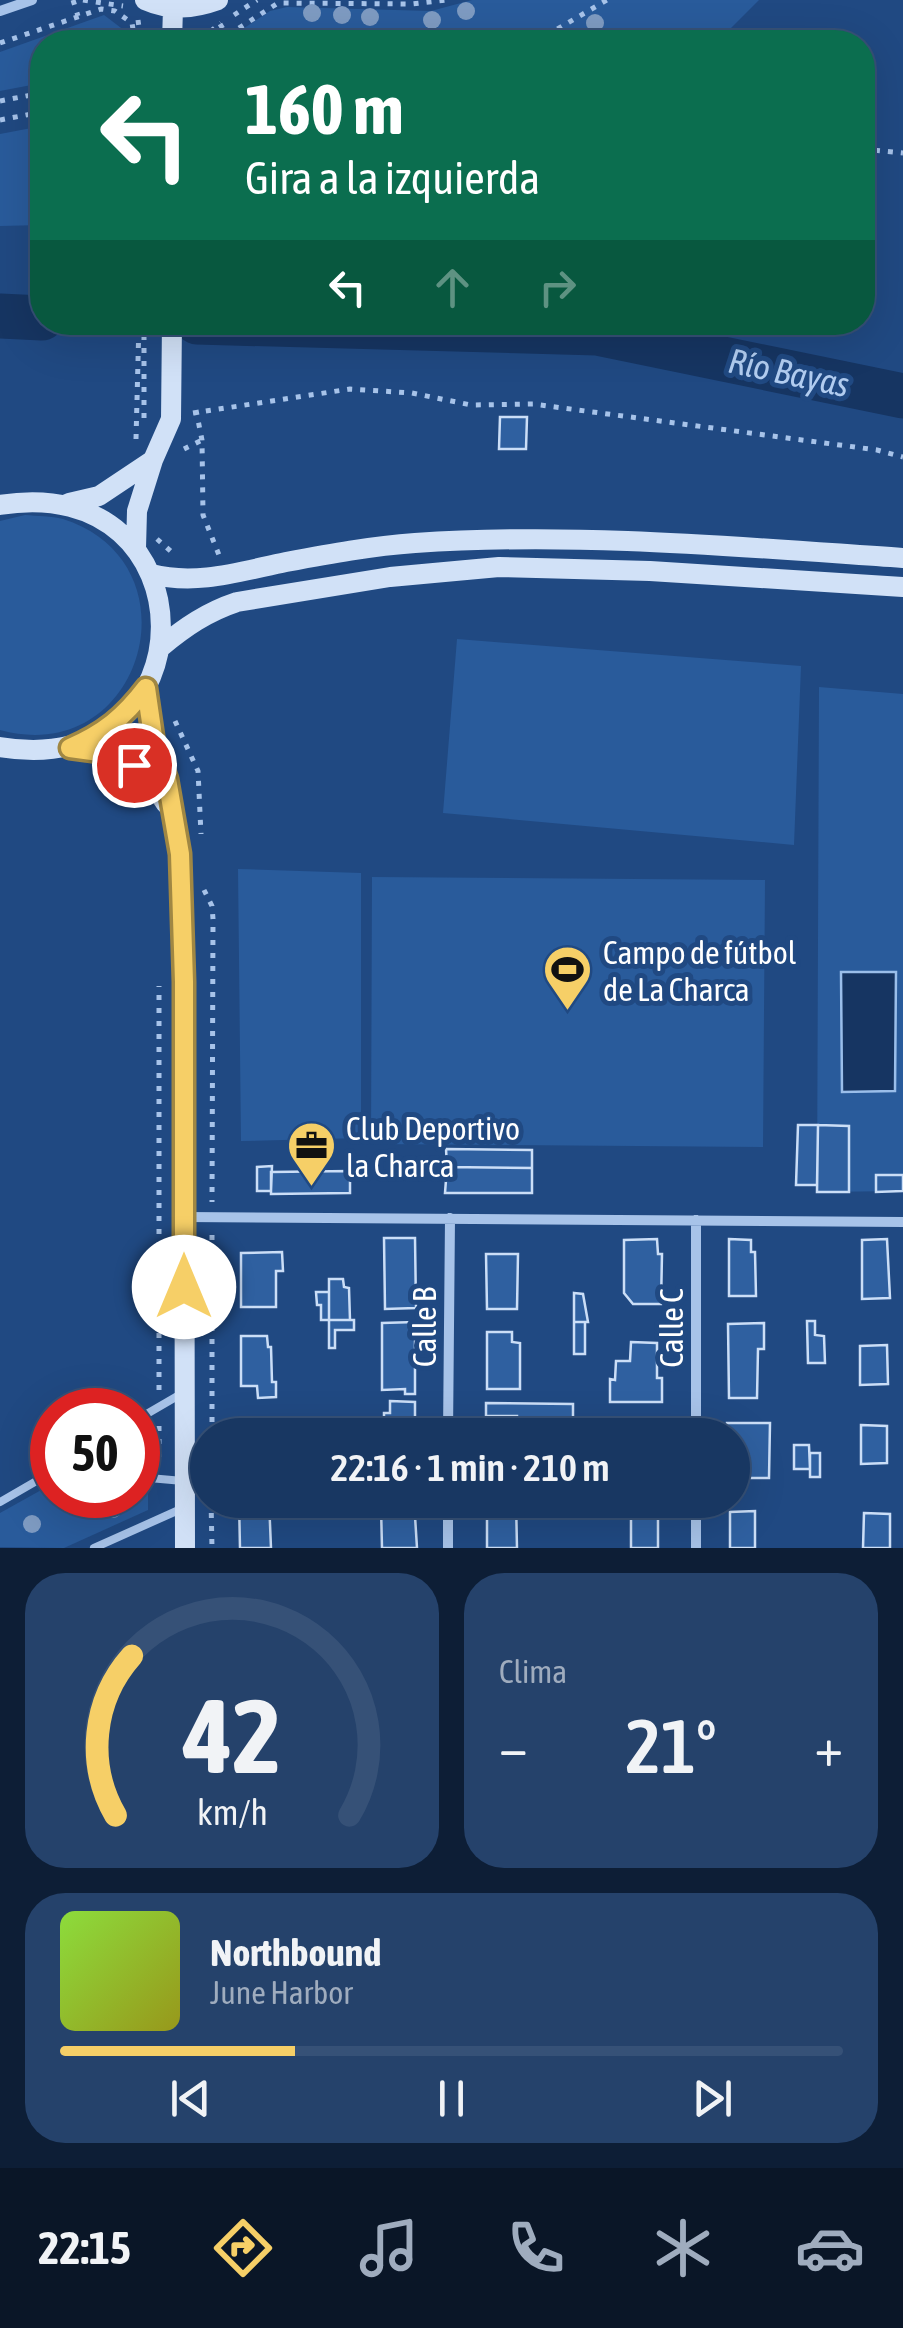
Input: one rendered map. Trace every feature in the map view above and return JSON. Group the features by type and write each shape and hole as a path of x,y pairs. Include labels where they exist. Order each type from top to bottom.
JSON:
{"main road":[{"path":"145,0 173,8 194,8 218,0"},
{"path":"172,30 173,8"},
{"path":"136,548 137,511 172,411 172,335"},
{"path":"68,504 99,496 153,460"},
{"path":"0,504 33,499 68,504 106,520 136,548 151,574 162,610 160,647 146,688 126,714 101,734 70,748"},
{"path":"151,574 199,580 333,553 412,543 504,538 903,558"},
{"path":"160,647 190,623 237,602 470,568 650,571 903,587"},
{"path":"146,688 154,743 167,779 180,854 185,1548"},
{"path":"0,747 35,752 70,748 114,754 152,781 172,812"}],"street":[{"path":"0,11 32,0"},
{"path":"184,1217 903,1222"},
{"name":"Calle B","path":"448,1418 450,1218"},
{"name":"Calle C","path":"696,1220 696,1418"},
{"path":"448,1518 448,1548"},
{"path":"696,1518 696,1548"}],"lane":[{"path":"160,1405 184,1392"},
{"path":"160,1478 185,1481"},
{"path":"0,1502 30,1485"},
{"path":"94,1548 185,1507"}],"path":[{"path":"73,0 78,16"},
{"path":"83,0 117,4 134,13 140,30"},
{"path":"233,30 278,3 301,0 412,4 448,0"},
{"path":"556,30 608,0"},
{"path":"38,30 101,10 115,11 134,30"},
{"path":"220,24 224,30"},
{"path":"0,43 30,33"},
{"path":"0,101 30,95"},
{"path":"0,120 30,114"},
{"path":"875,151 903,153"},
{"path":"135,443 142,402 141,335"},
{"path":"172,411 197,412 350,389 412,393 470,405 533,404 876,450 903,457"},
{"path":"197,412 202,440 203,515 220,558 210,560"},
{"path":"178,454 202,440"},
{"path":"152,527 162,546 186,560"},
{"path":"159,1388 160,982"},
{"path":"212,1217 212,1418"},
{"path":"212,1518 212,1548"}],"shaded area":[{"path":"472,0 759,0 729,30 241,30 270,11 287,7 431,11"},
{"path":"104,15 124,30 62,30"},
{"path":"30,41 30,85 0,91 0,52"},
{"path":"30,128 30,225 0,226 0,134"},
{"path":"25,515 63,519 106,542 131,576 141,615 137,656 119,692 90,720 49,734 0,730 0,521"},
{"path":"457,639 801,666 794,845 443,813"},
{"path":"819,687 903,694 903,1191 817,1192"},
{"path":"238,869 361,873 361,1138 241,1141"},
{"name":"Campo de fútbol de La Charca","path":"372,877 765,880 763,1147 371,1144"},
{"path":"841,972 896,972 895,1091 842,1092"},
{"path":"30,1496 30,1518 130,1518 64,1548 0,1547 0,1513"}],"building":[{"path":"500,417 527,417 526,449 499,449"},
{"path":"798,1125 818,1125 817,1185 796,1185"},
{"path":"818,1125 849,1126 849,1192 817,1192"},
{"path":"446,1149 532,1150 532,1168 447,1167"},
{"path":"272,1166 271,1191 257,1191 257,1167"},
{"path":"447,1167 532,1168 532,1193 445,1193"},
{"path":"350,1171 350,1193 271,1194 271,1172"},
{"path":"876,1175 903,1175 903,1191 876,1192"},
{"path":"384,1238 415,1238 416,1308 385,1309"},
{"path":"657,1239 658,1254 662,1254 661,1304 633,1304 624,1293 624,1240"},
{"path":"729,1239 751,1240 756,1296 729,1296"},
{"path":"887,1239 890,1298 862,1299 862,1240"},
{"path":"282,1252 283,1271 276,1271 276,1307 241,1307 241,1253"},
{"path":"486,1254 518,1254 517,1309 487,1309"},
{"path":"329,1279 343,1279 344,1287 349,1288 350,1320 329,1320"},
{"path":"316,1292 329,1292 329,1320 321,1320"},
{"path":"574,1293 583,1294 588,1322 574,1322"},
{"path":"329,1320 354,1320 354,1330 335,1330 335,1348 329,1348"},
{"path":"807,1321 815,1321 815,1335 824,1336 825,1363 808,1363"},
{"path":"415,1322 415,1394 405,1394 405,1389 382,1390 382,1323"},
{"path":"574,1322 585,1322 585,1354 574,1354"},
{"path":"764,1323 764,1349 758,1349 757,1398 729,1398 728,1324"},
{"path":"487,1332 512,1332 512,1342 520,1343 520,1389 487,1389"},
{"path":"241,1336 267,1336 276,1397 258,1398 257,1386 241,1386"},
{"path":"631,1342 657,1343 662,1402 610,1402 610,1379 615,1380 616,1361 630,1361"},
{"path":"887,1345 888,1384 860,1385 860,1346"},
{"path":"390,1401 415,1402 415,1418 384,1418 384,1413 390,1413"},
{"path":"486,1403 573,1404 573,1418 486,1416"},
{"path":"750,1423 770,1423 769,1478 750,1478"},
{"path":"861,1425 887,1426 887,1463 861,1464"},
{"path":"794,1445 809,1445 810,1469 794,1469"},
{"path":"810,1453 820,1453 820,1477 810,1477"},
{"path":"750,1511 755,1511 755,1548 730,1548 730,1518 750,1518"},
{"path":"864,1513 890,1514 890,1548 863,1548"},
{"path":"239,1518 270,1518 271,1548 240,1548"},
{"path":"381,1518 415,1518 417,1548 382,1548"},
{"path":"487,1518 516,1518 517,1548 487,1548"},
{"path":"631,1518 658,1518 658,1548 631,1548"}],"waterway":[{"name":"Río Bayas","path":"0,316 30,317"},
{"name":"Río Bayas","path":"607,335 903,396"}],"place":[{"name":"Campo de fútbol de La Charca","path":"568,1012"},
{"name":"Club Deportivo la Charca","path":"311,1188"}],"route":[{"path":"134,765 114,754 70,748 101,734 126,714 146,688 154,743 167,779 180,854 184,1287"}]}
